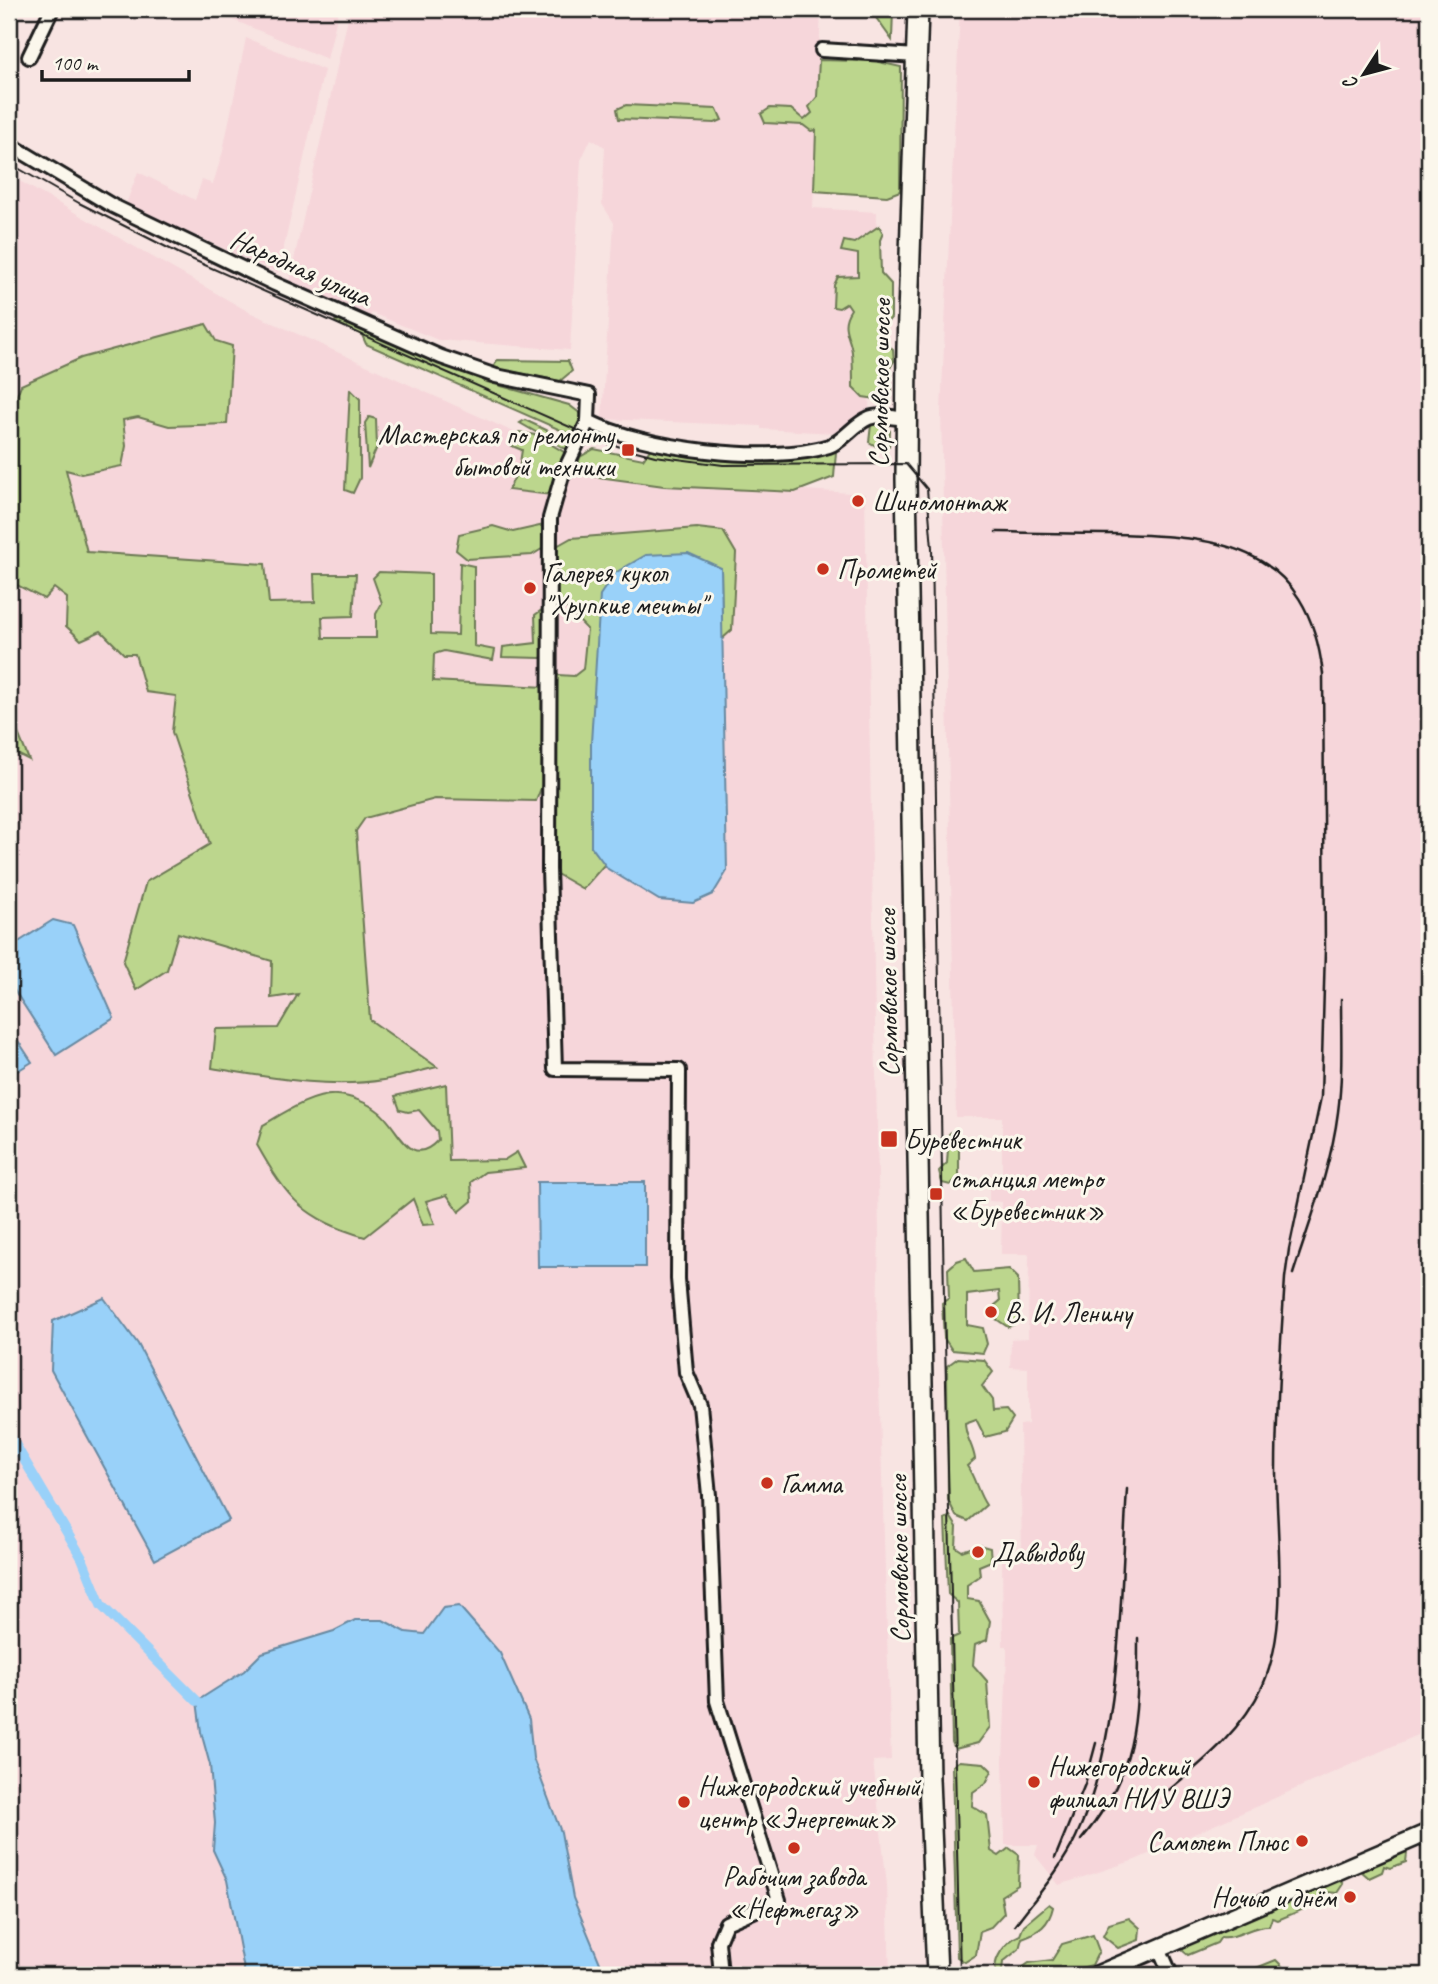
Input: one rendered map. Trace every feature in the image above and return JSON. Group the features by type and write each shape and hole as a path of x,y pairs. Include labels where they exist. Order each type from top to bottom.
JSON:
{"main road":[{"name":"Сормовское шоссе","path":"918,9 906,419 929,1779 937,1975"}],"street":[{"path":"29,57 52,9"},
{"path":"822,51 917,56"},
{"name":"Народная улица","path":"9,144 111,205 275,284 442,357 496,376 589,395 588,421"},
{"path":"720,1970 718,1942 726,1923 779,1900 717,1701 708,1485 700,1405 686,1372 678,1279 680,1070 555,1069 549,869 550,518 562,476 588,421 612,433 691,449 781,454 831,446 870,417 906,419"},
{"path":"1096,1975 1429,1832"},
{"path":"1159,1948 1171,1975"}],"shaded area":[{"path":"221,9 339,9 327,59 219,14"},
{"path":"350,9 821,9 813,208 877,212 869,410 834,433 761,429 761,426 602,419 614,223 602,204 605,147 591,139 581,160 570,350 438,340 372,313 369,318 289,282"},
{"path":"960,9 1429,9 1429,1730 1135,1860 1059,1885 1035,1855 1038,1845 1005,1845 1003,1761 1007,1646 1003,1646 1002,1561 1022,1560 1020,1425 1028,1424 1028,1368 1010,1367 1011,1339 1028,1338 1029,1254 1001,1254 1002,1202 989,1201 989,1175 1002,1174 1002,1117 956,1117 941,410"},
{"path":"246,38 324,70 278,273 126,204 138,172 195,200 202,180 213,184 223,151"},
{"path":"9,175 249,312 613,477 865,494 879,1234 877,1317 891,1760 873,1761 887,1885 890,1975 9,1975"}],"green space":[{"path":"874,9 893,9 892,40 874,15"},
{"path":"861,57 877,58 878,62 901,67 900,191 887,196 814,191 816,130 811,131 803,125 765,123 761,114 770,108 791,109 804,120 812,113 809,107 817,97 819,60 858,61"},
{"path":"626,105 717,109 722,120 715,123 619,119 617,109"},
{"path":"879,226 883,233 880,240 881,273 891,284 891,318 885,325 884,342 893,349 894,361 887,373 892,390 876,399 863,397 853,387 852,352 846,326 851,309 847,303 839,308 833,307 834,285 838,277 858,276 858,254 841,251 844,241 854,243"},
{"path":"336,319 487,382 569,405 581,414 583,423 574,436 366,344 362,335 335,322"},
{"path":"206,324 216,341 232,346 227,424 169,426 138,417 123,420 126,446 122,466 81,474 66,470 87,552 265,564 269,603 315,602 314,574 356,574 353,616 322,617 323,638 376,638 376,614 382,603 373,578 379,572 431,574 431,634 458,635 460,563 474,566 474,646 495,650 493,660 444,651 434,654 433,681 545,687 544,780 536,801 435,799 365,818 356,831 370,1020 437,1067 384,1080 341,1083 298,1081 212,1068 216,1029 278,1028 298,994 271,998 272,961 178,933 167,970 136,990 123,962 146,882 210,844 172,732 176,696 146,692 135,654 124,654 101,631 81,640 66,626 67,598 54,588 44,599 9,581 9,415 21,385 81,358"},
{"path":"497,360 568,361 572,371 560,381 493,368"},
{"path":"350,389 360,399 360,478 353,493 345,490"},
{"path":"369,417 376,419 377,447 368,468 365,423"},
{"path":"525,420 572,442 569,451 520,423"},
{"path":"881,422 890,431 889,446 881,449 869,442 871,425"},
{"path":"519,432 535,435 569,455 551,495 508,490 519,469 522,450 512,446"},
{"path":"652,447 802,456 836,452 834,477 795,492 664,486 576,474 580,457 594,449 643,459"},
{"path":"544,525 545,547 532,555 467,559 456,550 459,534 493,526 513,532"},
{"path":"697,528 723,531 736,553 732,630 722,639 721,568 591,846 605,864 583,889 555,873 554,679 558,675 574,676 583,669 587,629 556,597 555,547 571,538"},
{"path":"543,609 545,652 541,658 502,657 503,647 536,643 535,615"},
{"path":"9,711 29,760 9,750"},
{"path":"446,1084 449,1161 504,1160 517,1152 525,1168 485,1172 471,1182 472,1201 459,1212 447,1195 426,1201 435,1224 423,1225 413,1199 365,1237 327,1223 289,1194 257,1145 263,1125 309,1100 338,1095 359,1100 378,1111 404,1142 419,1151 438,1140 437,1131 419,1110 400,1110 395,1096"},
{"path":"954,1130 959,1136 959,1177 950,1185 942,1183 939,1171 947,1163 949,1134"},
{"path":"966,1258 974,1272 1009,1269 1018,1278 1019,1322 1008,1327 996,1319 994,1306 1000,1301 999,1291 967,1295 967,1325 983,1328 987,1344 983,1353 952,1350 944,1338 942,1303 949,1298 948,1269 957,1261"},
{"path":"958,1358 984,1360 993,1372 982,1386 992,1400 993,1411 1006,1410 1013,1419 1005,1432 985,1437 976,1419 965,1423 975,1459 967,1466 986,1505 968,1521 956,1516 948,1500 947,1366"},
{"path":"950,1516 957,1527 956,1547 962,1551 979,1545 990,1548 991,1561 979,1566 980,1576 967,1585 967,1599 979,1601 990,1621 987,1640 975,1645 973,1665 987,1681 990,1727 978,1743 955,1749 952,1742 950,1639 959,1635 958,1603 948,1594 945,1519"},
{"path":"959,1761 984,1763 992,1771 986,1783 973,1792 972,1806 987,1815 991,1851 999,1856 1009,1848 1019,1855 1018,1885 1001,1896 1004,1913 991,1927 980,1931 976,1955 965,1962 957,1957 952,1766"},
{"path":"1401,1848 1407,1853 1406,1862 1390,1868 1384,1866 1382,1872 1369,1878 1361,1871 1364,1862 1377,1856 1383,1861 1387,1853"},
{"path":"1336,1877 1343,1884 1337,1893 1326,1892 1318,1903 1278,1920 1272,1918 1269,1926 1221,1937 1217,1943 1188,1955 1182,1950 1183,1942 1210,1930 1220,1932 1229,1923 1243,1916 1258,1911 1271,1911 1277,1902"},
{"path":"1049,1904 1053,1907 1046,1923 1022,1938 1019,1949 1003,1962 1002,1971 996,1974 996,1962 1001,1951 1020,1935 1024,1925"},
{"path":"1129,1918 1140,1928 1139,1940 1118,1948 1103,1936 1109,1924"},
{"path":"1093,1935 1099,1951 1092,1965 1053,1973 1012,1975 1029,1963 1052,1960 1062,1944"},
{"path":"1276,1960 1288,1972 1287,1975 1254,1975 1256,1968"}],"water":[{"path":"688,553 721,568 727,871 713,894 693,903 659,900 608,869 591,846 591,743 600,595 615,573 646,555"},
{"path":"53,920 73,925 114,1018 56,1055 9,982 9,948"},
{"path":"9,1027 32,1062 9,1076"},
{"path":"537,1182 645,1182 645,1267 538,1267"},
{"path":"104,1298 138,1344 229,1520 155,1560 51,1370 53,1321"},
{"path":"459,1606 500,1653 529,1719 533,1758 561,1832 573,1898 605,1975 245,1975 227,1880 213,1850 215,1823 210,1765 201,1732 197,1701 244,1671 262,1653 334,1631 355,1620 383,1620 406,1632 424,1634 443,1608"}],"waterway":[{"path":"9,1434 82,1558 101,1605 197,1701"}],"tram line":[{"path":"9,163 79,203 180,254 606,443 655,456 723,465 906,464 927,489 932,548 944,1299 960,1975"}],"railway":[{"path":"996,532 1154,535 1224,546 1254,557 1279,574 1299,599 1314,632 1323,674 1325,949 1321,1097 1285,1278 1276,1445 1280,1579 1276,1635 1263,1685 1245,1716 1209,1755 1169,1790"},
{"path":"1293,1274 1335,1133 1341,1084 1341,999"},
{"path":"1015,1925 1070,1849 1091,1798 1102,1756 1116,1667 1127,1489"},
{"path":"1081,1840 1114,1792 1131,1745 1137,1696 1138,1638"},
{"path":"1423,1670 1429,1666"},
{"path":"1055,1858 1085,1784 1096,1743"}],"place":[{"name":"Мастерская по ремонту бытовой техники","path":"628,450"},
{"name":"Шиномонтаж","path":"858,501"},
{"name":"Прометей","path":"823,569"},
{"name":"Галерея кукол \"Хрупкие мечты\"","path":"530,588"},
{"name":"Буревестник","path":"889,1139"},
{"name":"станция метро «Буревестник»","path":"936,1194"},
{"name":"В. И. Ленину","path":"991,1312"},
{"name":"Гамма","path":"767,1483"},
{"name":"Давыдову","path":"978,1552"},
{"name":"Нижегородский филиал НИУ ВШЭ","path":"1034,1782"},
{"name":"Нижегородский учебный центр «Энергетик»","path":"684,1802"},
{"name":"Самолет Плюс","path":"1302,1841"},
{"name":"Рабочим завода «Нефтегаз»","path":"794,1848"},
{"name":"Ночью и днём","path":"1350,1897"}]}
